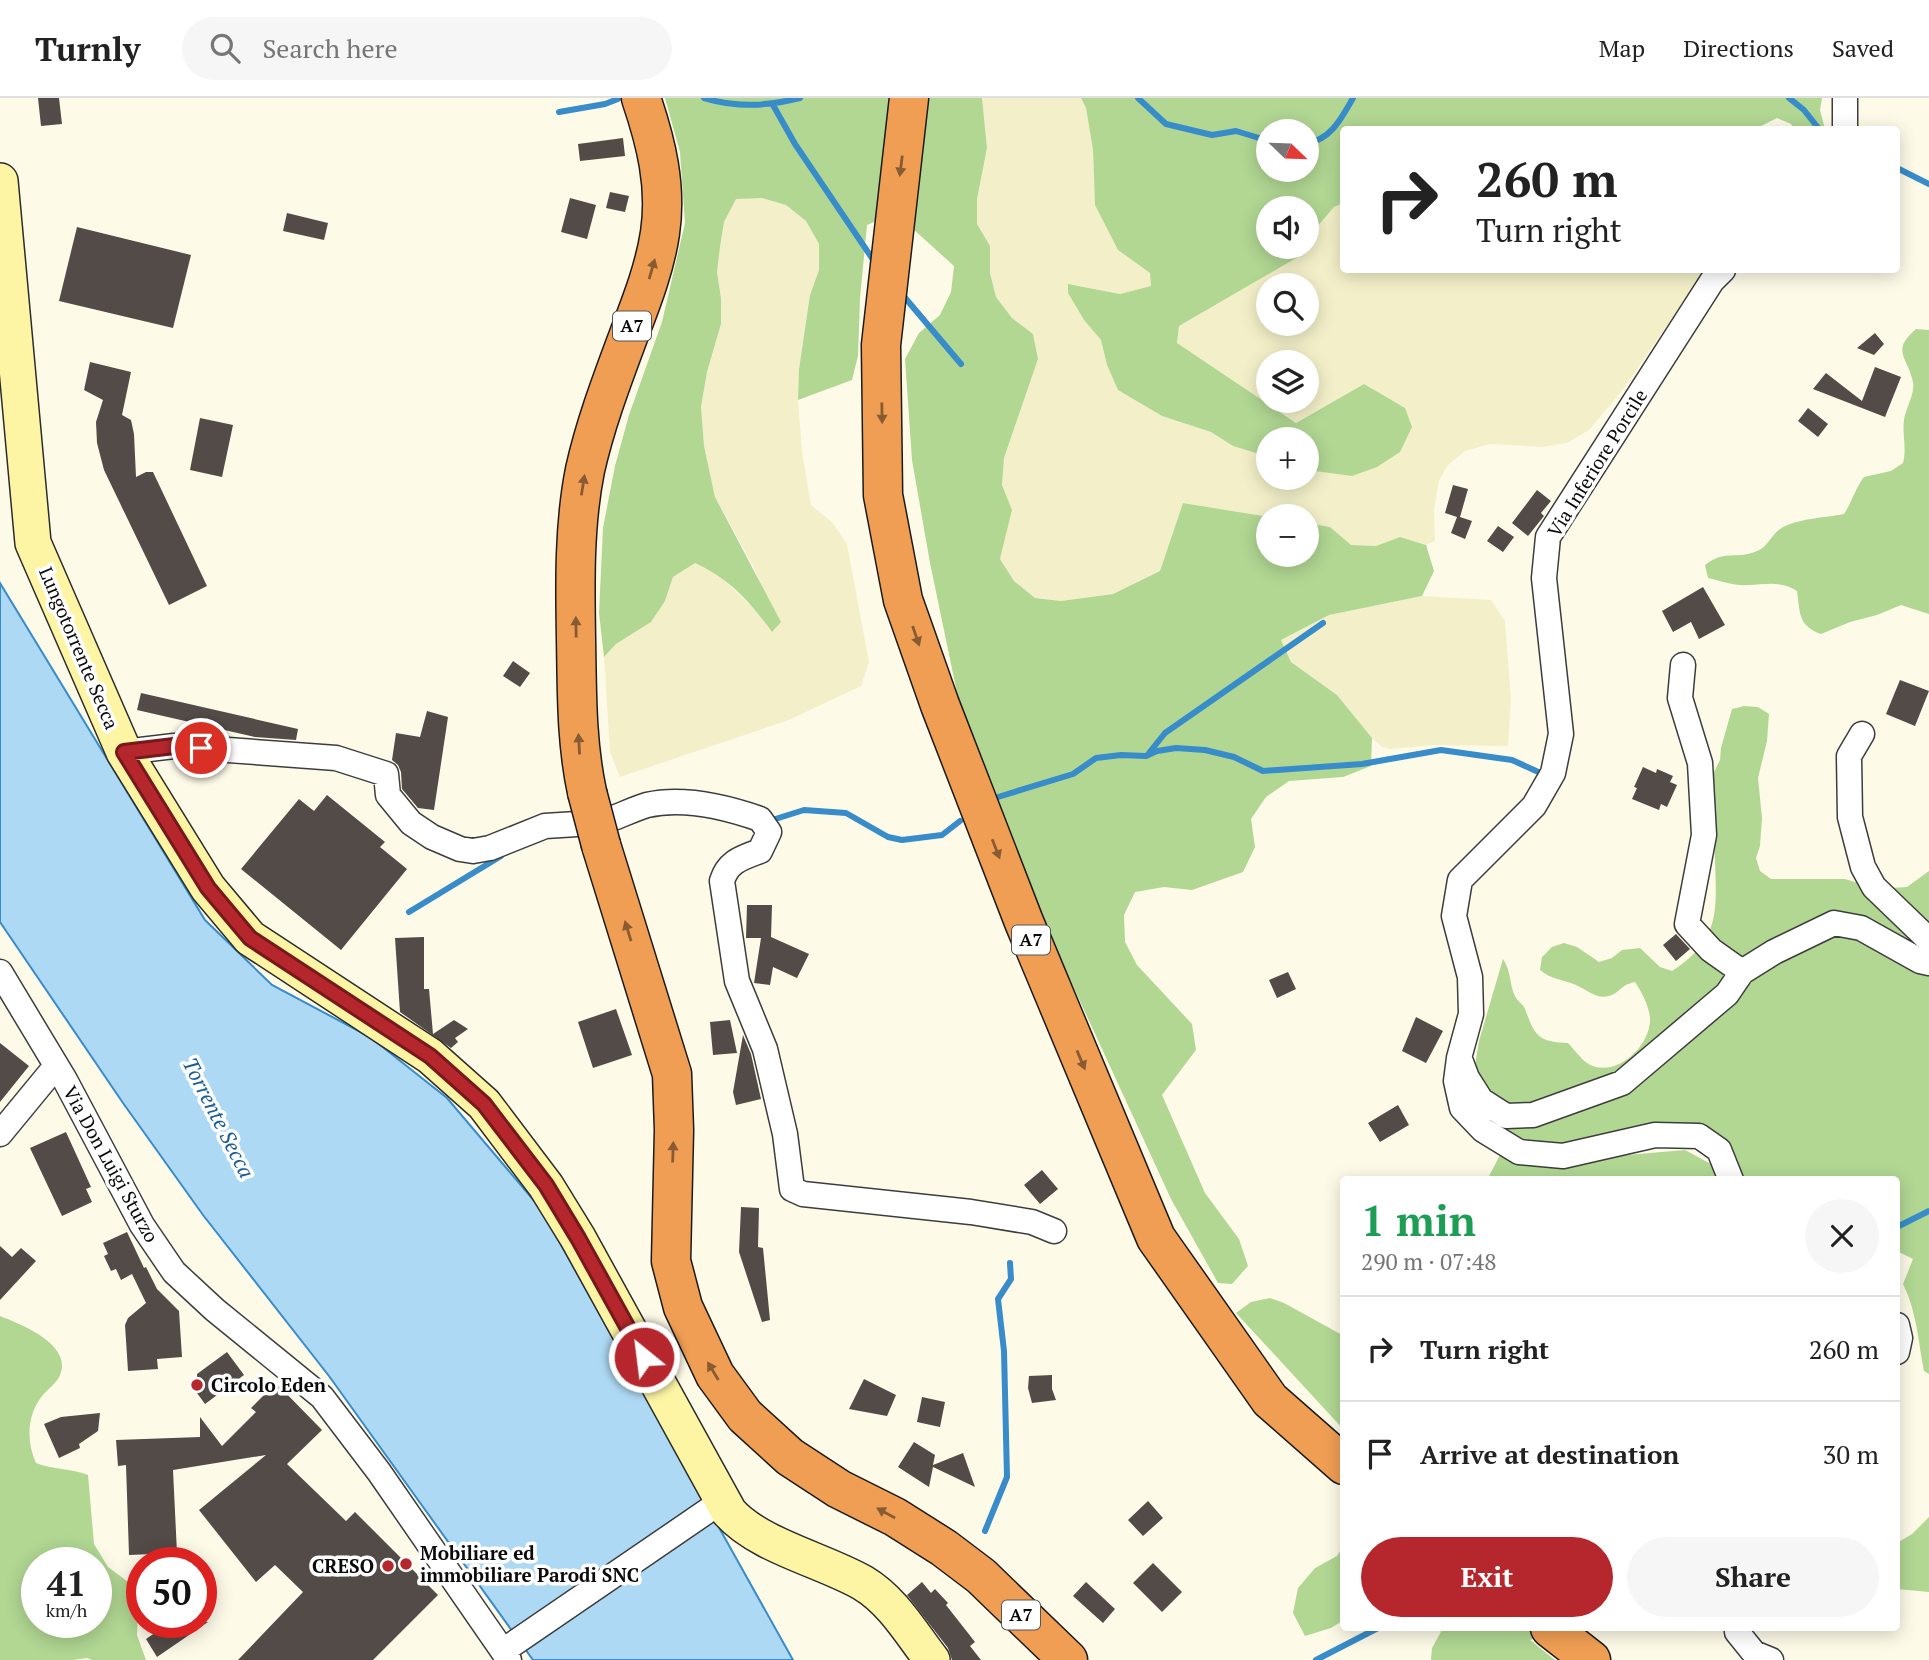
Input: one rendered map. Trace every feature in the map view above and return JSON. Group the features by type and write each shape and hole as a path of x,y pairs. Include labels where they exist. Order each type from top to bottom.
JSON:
{"highway":[{"name":"A7","path":"641,98 652,128 660,167 660,233 646,288 609,386 593,438 580,505 577,553 579,755 595,819 672,1074 674,1129 671,1261 683,1307 705,1358 727,1395 772,1442 810,1471 895,1517 944,1548 981,1577 1068,1660"},
{"name":"A7","path":"909,98 881,345 883,495 903,600 940,705 1024,922 1156,1238 1270,1400 1340,1461"},
{"path":"1554,1631 1588,1658"}],"main road":[{"name":"Lungotorrente Secca","path":"0,181 33,543 124,752 208,888 250,938 430,1056 484,1104 546,1185 578,1238 713,1507 747,1529 853,1578 876,1592 889,1604 932,1660"}],"street":[{"path":"1844,126 1845,98"},
{"name":"Via Inferiore Porcile","path":"1720,273 1712,281 1548,537 1544,578 1560,734 1553,773 1534,806 1461,880 1454,916 1470,977 1471,1014 1456,1081 1462,1108 1483,1130 1519,1152 1563,1156 1655,1135 1699,1136 1719,1150 1729,1176"},
{"path":"1683,665 1680,698 1700,763 1704,835 1687,924 1711,950 1742,972"},
{"path":"1862,734 1849,756 1850,817 1863,867 1874,887 1929,940"},
{"path":"124,752 174,746 336,758 386,774 388,795 411,824 432,837 460,849 473,851 490,848 545,826 595,819 648,805 689,803 726,809 760,819 769,832 760,851 732,862 725,870 722,881 737,981 765,1049 785,1135 792,1189 803,1194 1032,1222 1054,1231"},
{"path":"1459,1058 1467,1078 1481,1100 1506,1116 1532,1115 1622,1083 1727,994 1742,972 1774,952 1834,923 1861,928 1920,961 1929,963"},
{"name":"Via Don Luigi Sturzo","path":"0,972 56,1066 142,1225 174,1272 215,1310 322,1397 510,1653"},
{"path":"0,1135 56,1066"},
{"path":"510,1653 713,1507"},
{"path":"1737,1631 1754,1653 1771,1660"}],"shaded area":[{"path":"982,98 1081,98 1086,108 1093,150 1095,205 1118,250 1150,273 1151,286 1120,294 1069,284 1068,293 1084,320 1101,340 1107,365 1118,390 1162,416 1211,432 1233,446 1256,453 1256,490 1319,490 1319,472 1352,476 1364,384 1319,410 1319,350 1256,350 1256,396 1177,343 1179,326 1256,281 1256,336 1319,336 1319,273 1270,273 1295,259 1319,259 1319,224 1334,207 1340,205 1340,273 1706,273 1625,387 1589,430 1567,443 1542,447 1490,444 1465,451 1447,466 1439,481 1434,510 1435,541 1426,545 1400,537 1376,546 1350,545 1330,527 1319,525 1319,504 1256,504 1256,515 1183,503 1160,571 1113,594 1061,601 1035,598 1014,581 1000,559 1012,510 1002,485 1004,458 1038,359 1033,334 1012,318 996,297 990,273 990,246 977,225 977,199 987,148"},
{"path":"736,198 762,198 786,205 806,221 819,244 819,270 810,295 799,369 798,400 802,451 811,505 832,522 847,544 869,662 861,686 789,720 620,777 610,752 604,657 616,644 651,622 665,601 673,577 695,563 718,574 756,611 772,632 763,589 715,497 704,446 701,407 707,372 721,324 717,272 720,247 724,222"},
{"path":"1281,413 1313,413 1296,423"},
{"path":"1422,596 1491,600 1505,621 1511,699 1508,746 1382,747 1337,695 1291,662 1281,640 1329,615"}],"green space":[{"path":"665,98 982,98 987,148 977,199 977,224 990,246 990,273 996,297 1012,318 1033,334 1038,359 1004,458 1002,485 1012,510 1000,559 1014,581 1035,598 1061,601 1113,594 1160,571 1183,503 1256,515 1256,567 1319,567 1319,525 1330,527 1351,545 1376,546 1400,537 1426,545 1434,571 1422,596 1329,615 1281,640 1291,662 1337,695 1372,738 1371,766 1343,777 1289,781 1266,797 1251,819 1255,847 1243,872 1192,890 1164,887 1135,892 1124,915 1125,942 1137,965 1192,1024 1196,1050 1162,1095 1205,1193 1239,1239 1248,1266 1232,1284 1218,1283 1171,1199 1040,914 960,707 912,460 905,359 919,333 940,315 951,292 954,266 892,214 867,225 858,356 852,380 798,400 799,369 810,295 819,270 819,244 806,221 786,205 762,198 736,199 724,222 720,247 717,272 721,324 707,372 701,407 704,446 715,497 781,622 772,632 738,592 719,576 695,563 673,577 665,601 651,622 616,644 604,657 599,613 603,528 615,466 629,415 662,322 685,223 680,152"},
{"path":"1081,98 1822,98 1820,110 1824,126 1792,126 1777,118 1761,126 1340,126 1340,205 1334,207 1319,224 1319,196 1256,196 1256,259 1295,259 1270,273 1256,273 1256,281 1179,326 1177,343 1256,396 1256,413 1281,413 1296,423 1313,413 1319,413 1319,410 1364,384 1405,408 1412,427 1400,452 1377,467 1352,476 1319,472 1319,427 1256,427 1256,453 1233,446 1211,432 1162,416 1118,390 1107,365 1101,340 1084,320 1068,293 1068,284 1120,294 1151,286 1150,273 1118,250 1095,205 1093,150 1086,108"},
{"path":"1916,329 1929,330 1929,614 1901,605 1821,634 1813,631 1804,622 1797,591 1785,585 1737,585 1708,578 1705,565 1712,560 1757,551 1780,529 1795,523 1844,514 1864,477 1891,471 1903,463 1904,420 1912,396 1913,382 1902,349"},
{"path":"1758,707 1769,714 1767,741 1758,778 1762,818 1760,846 1756,858 1760,871 1771,879 1845,879 1858,883 1923,943 1929,958 1929,1374 1924,1371 1914,1316 1903,1284 1913,1259 1900,1252 1900,1176 1737,1176 1713,1137 1567,1147 1506,1140 1474,1071 1479,1041 1503,959 1515,996 1524,1007 1535,1031 1544,1039 1568,1043 1587,1063 1608,1068 1628,1059 1643,1042 1648,1032 1650,1017 1646,1001 1635,982 1612,995 1597,996 1544,973 1540,970 1542,957 1552,947 1564,943 1577,947 1599,962 1612,958 1622,950 1640,948 1660,967 1672,971 1699,948 1707,937 1715,911 1714,772 1720,760 1732,709"},
{"path":"1929,871 1929,931 1890,888 1907,887"},
{"path":"1685,1150 1711,1164 1717,1176 1489,1176 1500,1155 1547,1167 1627,1155"},
{"path":"1270,1298 1284,1303 1340,1334 1340,1426 1236,1313 1251,1302"},
{"path":"0,1316 42,1337 59,1354 62,1364 60,1375 33,1411 31,1446 36,1463 88,1475 96,1547 21,1547 21,1638 112,1638 112,1570 126,1580 126,1638 138,1638 146,1660 0,1660"},
{"path":"1929,1517 1929,1592 1900,1589 1900,1541 1912,1534"},
{"path":"1340,1551 1340,1622 1305,1636 1293,1613 1298,1588 1315,1568 1337,1556"},
{"path":"1441,1631 1548,1631 1530,1640 1555,1660 1431,1660 1432,1648"}],"water":[{"name":"Torrente Secca","path":"0,583 205,920 272,985 370,1037 447,1098 541,1209 793,1660 533,1660 329,1376 203,1215 0,922"}],"building":[{"path":"38,98 59,98 62,124 41,126"},
{"path":"623,138 625,156 580,161 578,144"},
{"path":"610,192 629,196 625,212 606,208"},
{"path":"570,198 596,205 587,239 561,232"},
{"path":"287,213 328,223 324,240 283,231"},
{"path":"77,227 191,255 173,328 59,301"},
{"path":"1875,333 1884,344 1874,355 1857,348"},
{"path":"90,362 131,372 122,415 131,420 136,477 153,472 207,586 169,605 104,470 97,443 96,422 103,400 84,390"},
{"path":"1875,367 1901,377 1885,417 1813,389 1826,373 1862,401"},
{"path":"1808,408 1828,424 1818,437 1798,421"},
{"path":"200,418 233,425 222,477 190,470"},
{"path":"1453,485 1468,489 1460,517 1472,521 1465,539 1451,533 1457,517 1445,513"},
{"path":"1537,490 1551,501 1541,513 1544,516 1528,536 1512,523"},
{"path":"1498,526 1514,537 1503,552 1487,541"},
{"path":"1703,587 1725,625 1699,639 1691,622 1673,632 1662,611"},
{"path":"513,661 530,673 520,687 503,676"},
{"path":"1900,680 1929,691 1915,726 1886,714"},
{"path":"141,693 298,729 296,740 255,737 137,710"},
{"path":"427,711 448,717 434,810 418,808 402,789 401,772 392,760 396,733 420,737"},
{"path":"1643,767 1656,773 1657,769 1673,776 1670,782 1677,785 1667,807 1661,804 1659,810 1632,799"},
{"path":"327,795 385,842 380,847 407,869 341,950 241,869 299,799 314,811"},
{"path":"747,905 772,905 771,937 809,954 797,978 773,967 770,985 754,983 761,938 746,938"},
{"path":"1676,934 1690,949 1676,961 1663,945"},
{"path":"424,937 424,989 429,989 433,1034 454,1020 468,1029 455,1038 458,1042 451,1048 400,1012 395,938"},
{"path":"1288,972 1296,989 1277,998 1269,980"},
{"path":"616,1009 632,1055 593,1068 578,1022"},
{"path":"1416,1017 1443,1031 1426,1063 1402,1051"},
{"path":"730,1020 737,1053 713,1055 710,1022"},
{"path":"743,1035 751,1054 761,1099 736,1105 733,1092"},
{"path":"0,1043 29,1066 0,1102"},
{"path":"1398,1105 1409,1125 1380,1142 1368,1123"},
{"path":"66,1132 91,1187 86,1189 92,1202 62,1216 30,1148"},
{"path":"1042,1170 1058,1189 1040,1204 1024,1185"},
{"path":"741,1207 759,1208 758,1247 763,1248 770,1320 762,1322 739,1252"},
{"path":"127,1232 157,1289 179,1311 182,1357 157,1359 158,1369 128,1371 125,1325 128,1318 146,1303 132,1274 121,1280 116,1269 111,1271 104,1256 108,1254 103,1243"},
{"path":"0,1246 12,1257 21,1248 36,1261 0,1300"},
{"path":"227,1352 244,1375 205,1404 197,1393 197,1374"},
{"path":"1052,1375 1052,1389 1056,1400 1032,1403 1028,1388 1029,1376"},
{"path":"864,1379 896,1395 887,1416 849,1409"},
{"path":"276,1383 322,1430 287,1464 346,1521 355,1512 438,1595 373,1660 238,1660 303,1592 275,1565 256,1582 199,1510 266,1455 173,1470 177,1547 129,1547 126,1465 118,1466 116,1440 200,1437 200,1417 222,1446 256,1412 251,1408"},
{"path":"922,1397 945,1402 940,1427 917,1422"},
{"path":"100,1413 98,1431 79,1444 80,1448 59,1458 44,1424 61,1417"},
{"path":"914,1442 935,1455 933,1465 963,1453 975,1487 933,1467 929,1487 898,1467"},
{"path":"1148,1501 1163,1518 1143,1536 1128,1520"},
{"path":"1153,1563 1182,1592 1162,1612 1133,1583"},
{"path":"922,1582 931,1593 935,1589 948,1603 946,1605 975,1642 970,1646 981,1660 952,1660 948,1648 907,1595"},
{"path":"1086,1582 1115,1609 1103,1623 1073,1596"},
{"path":"147,1638 185,1638 157,1657"}],"waterway":[{"path":"704,98 752,105 800,98"},
{"path":"1138,98 1166,124 1212,135 1236,131 1256,137"},
{"path":"1320,138 1340,120 1353,98"},
{"path":"1789,98 1804,110 1817,126"},
{"path":"559,112 618,99"},
{"path":"773,105 795,144 876,264"},
{"path":"1900,170 1929,184"},
{"path":"901,293 961,364"},
{"path":"1149,753 1165,733 1323,623"},
{"path":"998,797 1073,774 1096,758 1146,756 1176,748 1205,750 1234,757 1263,771 1362,764 1441,750 1512,760 1545,775"},
{"path":"769,821 804,810 846,813 888,837 902,840 942,835 960,821"},
{"path":"409,912 501,856"},
{"path":"1900,1226 1929,1211"},
{"path":"985,1531 1007,1477 1004,1351 998,1299 1011,1279 1010,1263"},
{"path":"1316,1660 1372,1631"}],"place":[{"name":"Circolo Eden","path":"197,1385"},
{"name":"Mobiliare ed immobiliare Parodi SNC","path":"406,1564"},
{"name":"CRESO","path":"388,1566"}],"route":[{"path":"201,748 174,746 124,752 208,888 250,938 430,1056 484,1104 546,1185 644,1357"}]}
